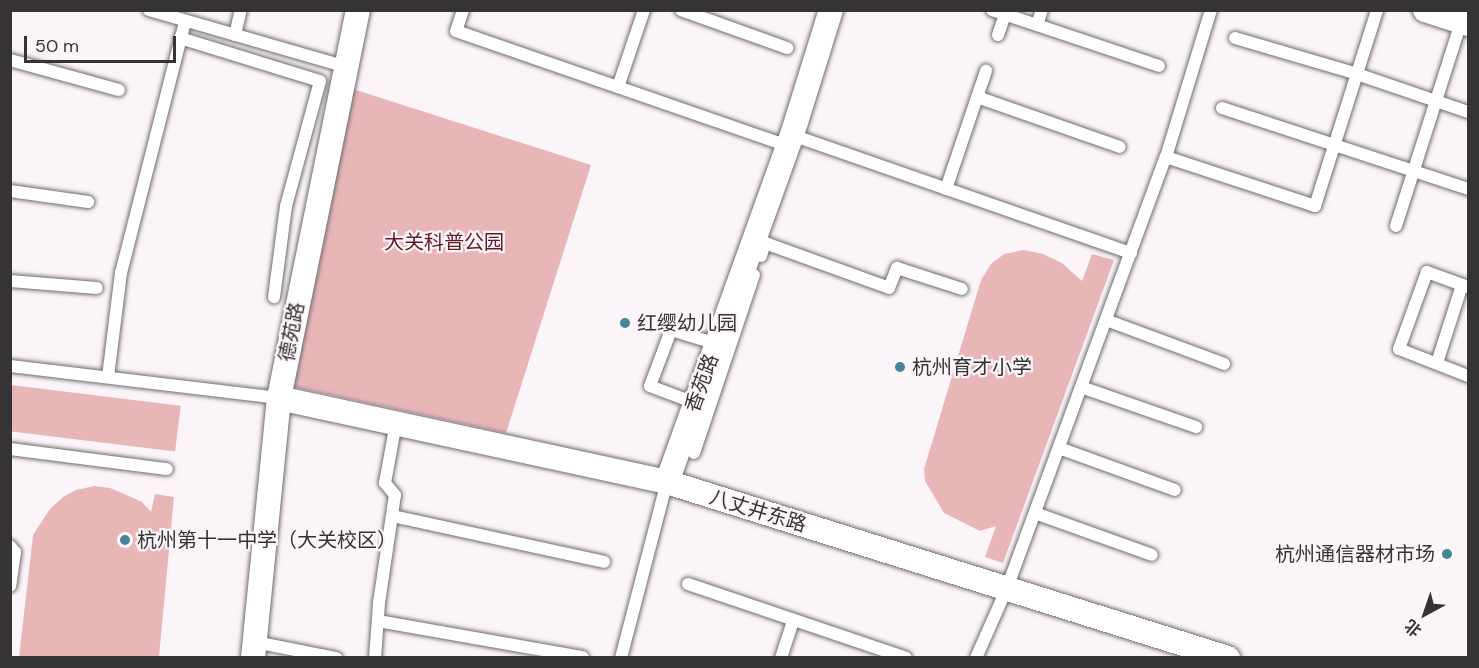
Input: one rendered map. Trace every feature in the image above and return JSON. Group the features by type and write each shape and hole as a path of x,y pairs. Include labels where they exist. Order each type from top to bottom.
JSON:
{"street":[{"name":"德苑路","path":"254,650 279,398 358,10"},
{"name":"香苑路","path":"667,482 695,403 725,334 831,10"},
{"path":"1425,10 1465,23"},
{"name":"八丈井东路","path":"279,398 667,482 1228,657"}],"lane":[{"path":"149,10 346,67"},
{"path":"235,35 241,10"},
{"path":"463,10 456,32 618,87 946,189 1131,254"},
{"path":"618,87 644,10"},
{"path":"681,10 787,48"},
{"path":"992,10 1159,66"},
{"path":"1037,25 1042,10"},
{"path":"976,657 1007,588 1131,254 1166,157 1211,10"},
{"path":"1166,157 1315,206 1377,10"},
{"path":"998,35 1005,15"},
{"path":"108,377 121,273 185,21"},
{"path":"1396,226 1436,101 1465,23"},
{"path":"180,38 320,81 286,206 274,297"},
{"path":"1235,38 1357,74 1468,112"},
{"path":"10,60 119,90"},
{"path":"946,189 986,71"},
{"path":"977,97 1120,147"},
{"path":"1222,108 1468,189"},
{"path":"10,191 88,202"},
{"path":"694,453 725,334 765,243 889,288 897,268 962,289"},
{"path":"1437,363 1465,286 1427,272 1399,349 1468,376"},
{"path":"10,280 97,288"},
{"path":"1106,320 1224,364"},
{"path":"695,403 650,386 671,330 725,334"},
{"path":"10,366 279,398"},
{"path":"1082,387 1196,427"},
{"path":"375,657 395,495 385,483 396,423"},
{"path":"1059,448 1175,490"},
{"path":"10,449 167,469"},
{"name":"香苑路","path":"621,657 667,482"},
{"path":"1035,513 1152,555"},
{"path":"392,516 604,562"},
{"path":"10,546 15,552 10,586"},
{"path":"688,584 906,657"},
{"path":"378,621 583,657"},
{"path":"781,657 794,621"},
{"path":"254,650 336,657"}],"green space":[{"name":"大关科普公园","path":"353,89 591,165 506,433 294,387"},
{"path":"1024,250 1043,254 1062,263 1082,281 1092,254 1114,260 1003,563 985,557 996,526 980,531 944,513 925,481 924,469 981,280 991,264 1004,254"},
{"path":"11,385 181,406 175,451 10,431"},
{"path":"94,486 110,488 129,496 142,502 151,512 155,494 174,497 159,657 19,657 33,535 50,509 63,497 76,490"}],"place":[{"name":"红缨幼儿园","path":"625,323"},
{"name":"杭州育才小学","path":"900,367"},
{"name":"杭州第十一中学（大关校区）","path":"125,540"},
{"name":"杭州通信器材市场","path":"1447,554"}]}
